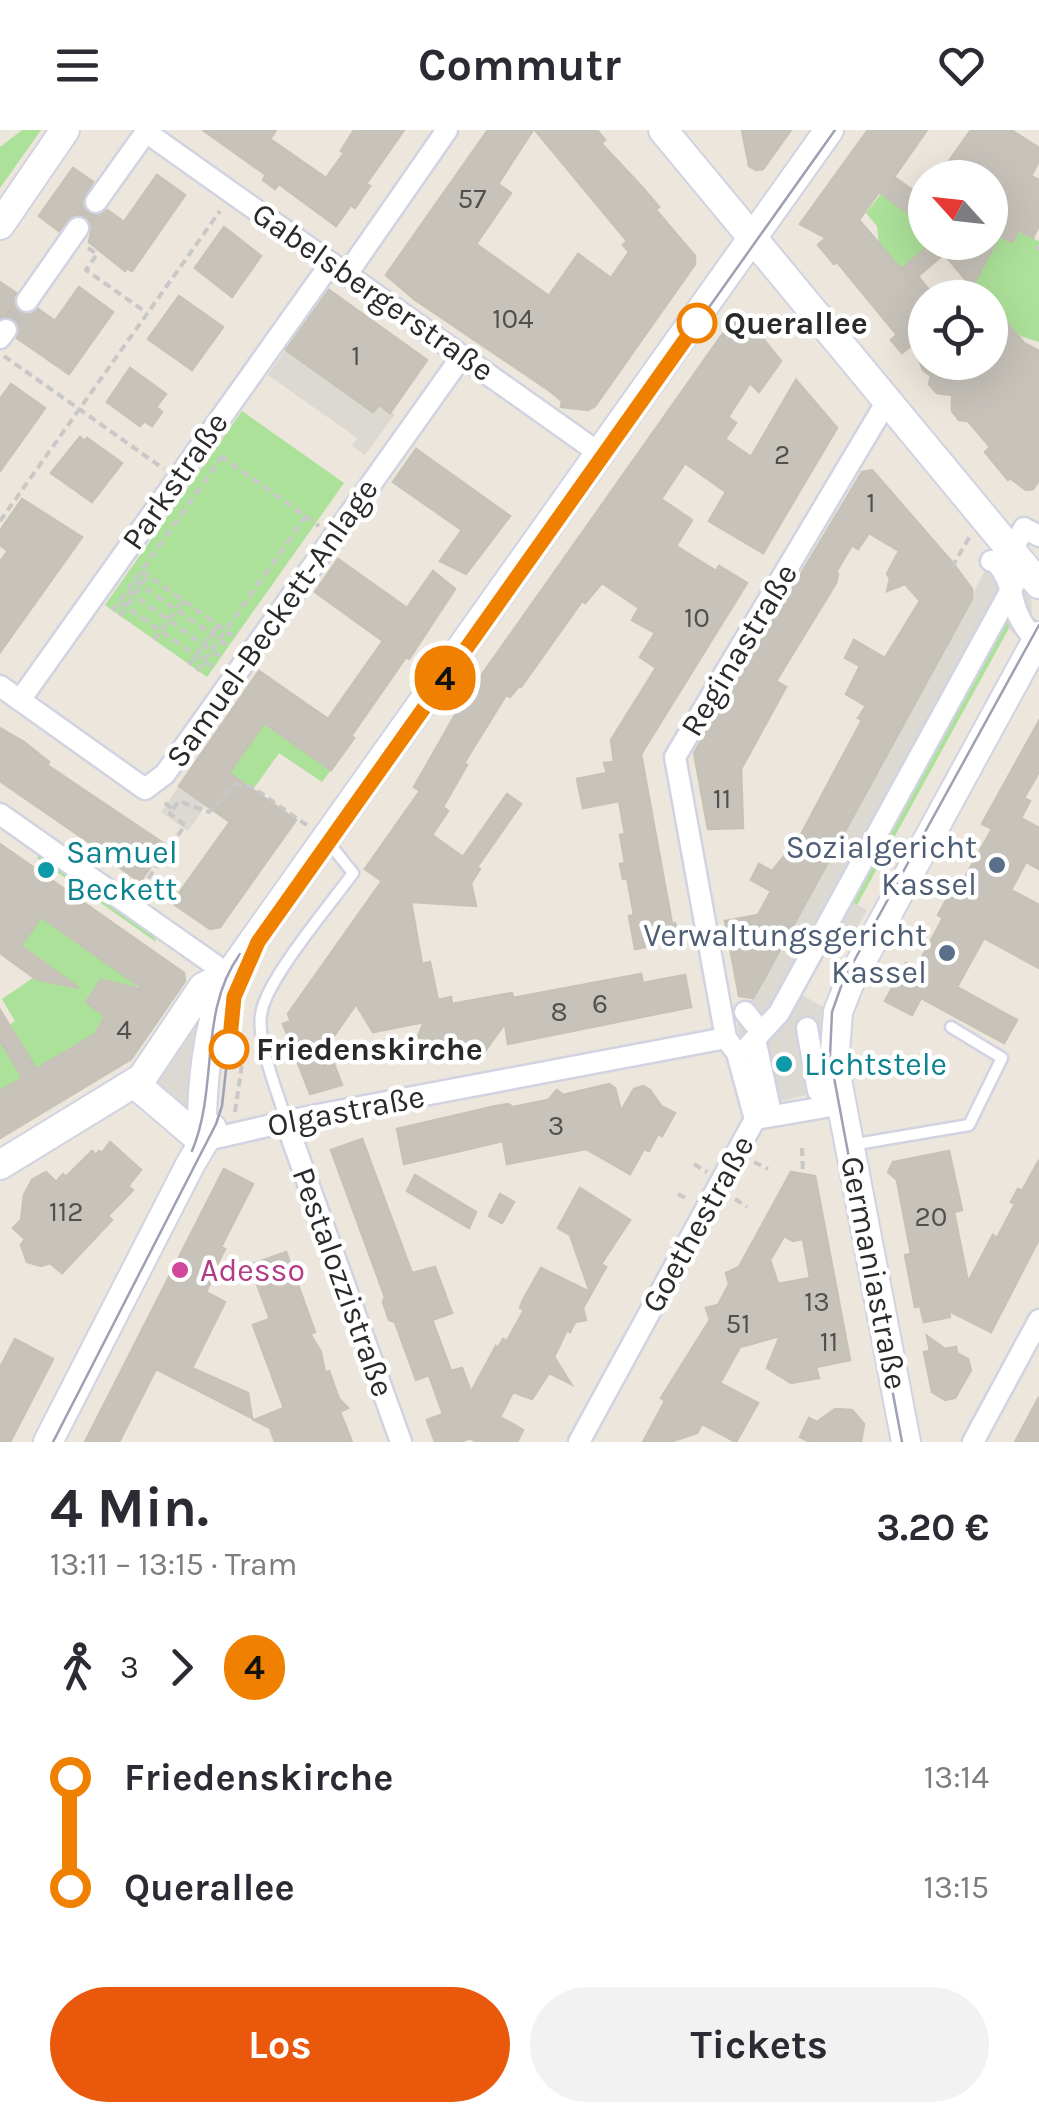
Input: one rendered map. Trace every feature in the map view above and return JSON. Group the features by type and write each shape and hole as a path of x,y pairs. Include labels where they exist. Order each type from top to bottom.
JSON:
{"main road":[{"path":"0,224 65,130"},
{"path":"663,130 887,401 1011,574"},
{"path":"48,1442 202,1141 218,1000 229,975 829,130"},
{"path":"831,1097 835,1032 842,1000 1033,633"},
{"path":"0,1165 142,1078 203,987 229,975"},
{"path":"134,1083 202,1141"},
{"name":"Germaniastraße","path":"831,1097 850,1146 906,1442"}],"street":[{"name":"Parkstraße","path":"20,700 178,479 448,130"},
{"name":"Gabelsbergerstraße","path":"146,132 599,453"},
{"path":"96,202 146,132"},
{"path":"26,300 75,232"},
{"name":"Samuel-Beckett-Anlage","path":"0,686 145,789 165,774 462,356"},
{"name":"Reginastraße","path":"761,1102 726,1038 675,757 887,401"},
{"path":"1011,574 1016,616 1033,633"},
{"path":"753,1041 779,1013 1011,574"},
{"path":"0,814 229,975"},
{"path":"745,1012 761,1102"},
{"path":"779,1013 815,1029"},
{"path":"815,1029 831,1097"},
{"path":"815,1029 821,1054"},
{"name":"Olgastraße","path":"202,1141 726,1038"},
{"name":"Goethestraße","path":"579,1442 761,1102 831,1097"},
{"name":"Pestalozzistraße","path":"286,1122 401,1442"},
{"path":"973,1442 1039,1320"}],"lane":[{"path":"286,1122 260,1016 274,983 353,872 326,839"},
{"path":"850,1146 968,1125 1002,1058 951,1027"}],"path":[{"path":"0,521 232,193"},
{"path":"75,232 98,254 86,270 147,313"},
{"path":"0,354 178,479"},
{"path":"214,451 319,526"},
{"path":"113,611 222,457"},
{"path":"197,670 306,516"},
{"path":"952,567 970,536"},
{"path":"111,572 142,570 238,640"},
{"path":"111,572 135,580 232,649"},
{"path":"111,572 127,591 224,660"},
{"path":"111,572 120,602 216,670"},
{"path":"120,616 148,576"},
{"path":"154,640 183,600"},
{"path":"189,665 218,625"},
{"path":"140,890 185,825 170,814 179,801 209,812 236,784 252,787 326,839"},
{"path":"166,804 174,809"},
{"path":"230,1120 237,1109 246,1030"},
{"path":"802,1148 803,1174"},
{"path":"746,1158 768,1170"},
{"path":"726,1195 748,1206"}],"green space":[{"path":"22,130 41,130 0,188 0,147"},
{"path":"881,194 908,213 908,260 912,260 901,269 879,245 877,226 866,213"},
{"path":"1008,225 1039,241 1039,342 1020,336 1008,323 1008,280 976,280 987,260 1008,260"},
{"path":"242,411 344,483 207,677 105,605"},
{"path":"1006,615 1014,619 857,905 849,900"},
{"path":"264,723 331,770 322,782 279,753 230,822 206,805"},
{"path":"40,854 154,935 156,942 37,858"},
{"path":"41,917 136,981 137,989 93,992 86,1002 108,1014 98,1033 0,1091 0,1031 15,1021 2,999 49,967 21,946"}],"shaded area":[{"path":"286,349 373,411 379,405 395,414 365,455 352,446 357,438 268,375"},
{"path":"996,551 1031,596 1032,617 1025,638 1008,629 1013,619 1006,615 850,901 867,910 854,933 837,924 800,994 827,1009 823,1054 813,1093 769,1104 754,1093 737,1026"},
{"path":"179,786 206,805 188,831 161,812"},
{"path":"202,1004 188,1117 150,1083 160,1068 167,1066 191,1030 191,1022"}],"building":[{"path":"203,130 276,130 270,139 326,178 354,130 404,130 366,184 370,186 355,208 351,205 336,226 279,184 275,189 263,180 266,175"},
{"path":"488,130 533,130 498,184 511,193 476,244 549,296 578,254 611,278 629,252 623,245 627,241 535,130 597,130 605,140 601,143 659,207 656,210 695,256 695,264 595,406 588,410 561,407 562,401 550,391 414,299 386,275"},
{"path":"742,130 791,130 763,169 756,170 749,166"},
{"path":"868,130 927,130 894,177 908,187 908,213 879,192 859,220 901,269 912,260 937,260 918,276 921,280 908,280 908,348 902,353 891,340 897,335 837,262 834,264 818,245 826,238 800,224"},
{"path":"971,130 1011,130 1039,148 1039,161 1031,176 1039,180 1039,225 1033,238 1019,230 1012,242 1008,240 1008,160 950,160"},
{"path":"73,168 93,182 82,202 84,209 94,215 107,210 124,222 157,175 185,195 132,271 125,271 89,242 92,228 85,216 71,216 59,231 39,216"},
{"path":"224,227 261,256 232,297 195,268"},
{"path":"949,260 986,260 976,280 966,280"},
{"path":"0,282 16,293 14,306 25,314 38,309 55,321 79,287 113,312 69,374 17,338 20,331 15,320 0,318"},
{"path":"329,290 427,360 390,413 379,405 373,412 286,350"},
{"path":"179,296 223,327 192,370 148,339"},
{"path":"736,315 744,315 781,361 759,392 750,383 728,417 736,423 725,439 751,457 796,380 837,428 763,553 709,521 726,492 685,463 661,499 692,520 676,546 716,571 719,566 747,583 641,754 672,924 675,923 679,941 635,949 629,916 634,915 627,878 623,879 620,864 625,863 620,835 625,834 619,801 583,808 577,779 607,773 604,763 614,762 611,740 656,668 640,657 655,633 632,620 639,608 602,583 585,603 582,601 521,687 510,697 506,695 464,763 467,765 443,807 448,811 432,835 463,857 507,794 521,804 477,867 480,869 471,883 476,906 411,902 422,964 430,962 438,1000 451,997 452,1004 512,993 513,998 641,974 643,983 685,975 691,1007 508,1044 505,1023 485,1051 422,1060 415,1044 424,1022 373,1032 356,1004 327,1046 342,1085 310,1094 283,1024 291,1021 288,1014 382,881 365,869 420,791 414,787 462,703"},
{"path":"1008,324 1024,343 1039,351 1039,480 1033,489 1026,490 1008,480 985,452 990,447 968,421 959,420 952,411 952,395 937,393 930,380 1008,380"},
{"path":"130,368 166,394 156,407 162,412 152,426 144,421 140,426 107,402"},
{"path":"11,384 45,408 0,471 0,399"},
{"path":"80,437 122,463 92,502 51,473"},
{"path":"416,449 510,516 466,574 440,561 462,530 393,482"},
{"path":"872,470 952,562 972,589 972,599 753,998 739,996 725,921 758,915 771,891 751,880 759,864 772,871 785,855 789,857 862,720 858,718 866,706 846,694 860,666 845,658 854,640 885,658 920,601 905,584 887,591 887,574 899,551 869,533 858,549 852,545 836,572 836,583 776,681 786,687 741,769 743,828 708,829 694,753 862,472"},
{"path":"22,499 82,537 0,652 0,562 8,551 0,545 0,531"},
{"path":"338,559 407,608 433,571 455,589 331,770 264,723 229,773 296,820 220,927 210,929 172,903 230,822 179,786 259,671 328,719 383,641 315,592"},
{"path":"1039,721 1039,772 1024,798 1030,801 1021,818 1039,828 1039,869 1026,862 1011,890 1039,905 1039,968 984,938 957,987 1017,1020 1004,1043 921,998 912,1015 885,1001 906,963 916,968 943,918 938,915 992,829 982,824"},
{"path":"0,728 24,742 49,762 47,765 166,845 140,882 0,781"},
{"path":"0,844 184,973 185,981 131,1059 0,1138 0,1091 23,1078 0,1041 0,1010 36,1069 95,1034 105,1016 86,1002 101,980 145,990 41,917 21,946 79,988 36,979 0,953"},
{"path":"609,1084 615,1088 621,1111 634,1089 643,1086 661,1106 675,1113 662,1136 658,1134 649,1151 644,1149 630,1174 586,1149 507,1164 503,1141 404,1164 397,1129 496,1106 548,1100 557,1090 563,1095"},
{"path":"362,1139 412,1273 435,1267 452,1313 432,1320 451,1371 462,1368 471,1392 496,1346 503,1339 507,1341 541,1268 590,1292 570,1235 558,1228 580,1188 630,1220 601,1264 606,1267 583,1308 586,1320 575,1322 570,1332 567,1330 554,1357 571,1384 549,1373 532,1399 513,1392 500,1417 523,1430 517,1442 477,1442 470,1438 435,1442 427,1420 443,1414 429,1375 416,1380 395,1322 389,1320 385,1297 331,1150"},
{"path":"110,1142 141,1170 128,1186 133,1190 108,1216 112,1220 62,1273 50,1263 41,1266 27,1262 21,1245 25,1239 13,1228 21,1220 24,1195 32,1180 46,1172 56,1182 92,1151 96,1155 102,1153"},
{"path":"949,1151 962,1210 954,1212 968,1282 993,1235 997,1238 1015,1204 1011,1202 1018,1189 1022,1191 1039,1160 1039,1239 991,1332 949,1311 950,1317 924,1322 920,1306 915,1307 905,1255 911,1254 897,1180 888,1172 893,1162"},
{"path":"224,1169 253,1184 209,1280 212,1279 206,1292 225,1302 192,1368 248,1393 252,1418 156,1369 119,1442 85,1442"},
{"path":"791,1172 815,1176 850,1360 816,1367 819,1378 791,1383 767,1368 780,1336 740,1347 720,1383 758,1403 736,1442 702,1424 697,1433 670,1442 643,1442 665,1401 661,1398 710,1320 706,1308 718,1305 729,1284 726,1273 739,1267","holes":["784,1236 793,1241 803,1239 810,1278 778,1284 770,1260"]},
{"path":"415,1175 476,1212 469,1228 407,1191"},
{"path":"500,1194 514,1202 502,1223 489,1216"},
{"path":"286,1252 315,1332 310,1334 321,1352 325,1373 329,1371 339,1399 348,1408 340,1412 352,1442 275,1442 270,1428 254,1420 284,1408 253,1325 270,1319 250,1265"},
{"path":"927,1336 945,1349 956,1347 957,1353 968,1359 971,1370 955,1398 945,1400 932,1392 924,1352 930,1351"},
{"path":"15,1339 53,1359 10,1442 0,1442 0,1368"},
{"path":"1039,1397 1039,1442 1015,1442"},
{"path":"835,1409 852,1410 864,1424 861,1442 810,1442 800,1437 809,1418 817,1422"}],"tunnel":[{"path":"78,228 96,202"},
{"path":"6,330 27,301"}],"tram line":[{"path":"53,1442 216,1124 222,1106 234,997 258,942 835,130"},
{"name":"4","path":"229,1049 234,997 258,942 697,323"},
{"path":"902,1442 830,1056 832,1012 843,981 1039,625"},
{"path":"192,1151 205,1101 219,1000 240,954"}],"place":[{"name":"Querallee","path":"697,323"},
{"name":"Sozialgericht Kassel","path":"997,865"},
{"name":"Samuel Beckett","path":"46,870"},
{"name":"Verwaltungsgericht Kassel","path":"947,953"},
{"name":"Friedenskirche","path":"229,1049"},
{"name":"Lichtstele","path":"784,1064"},
{"name":"Adesso","path":"180,1270"}]}
